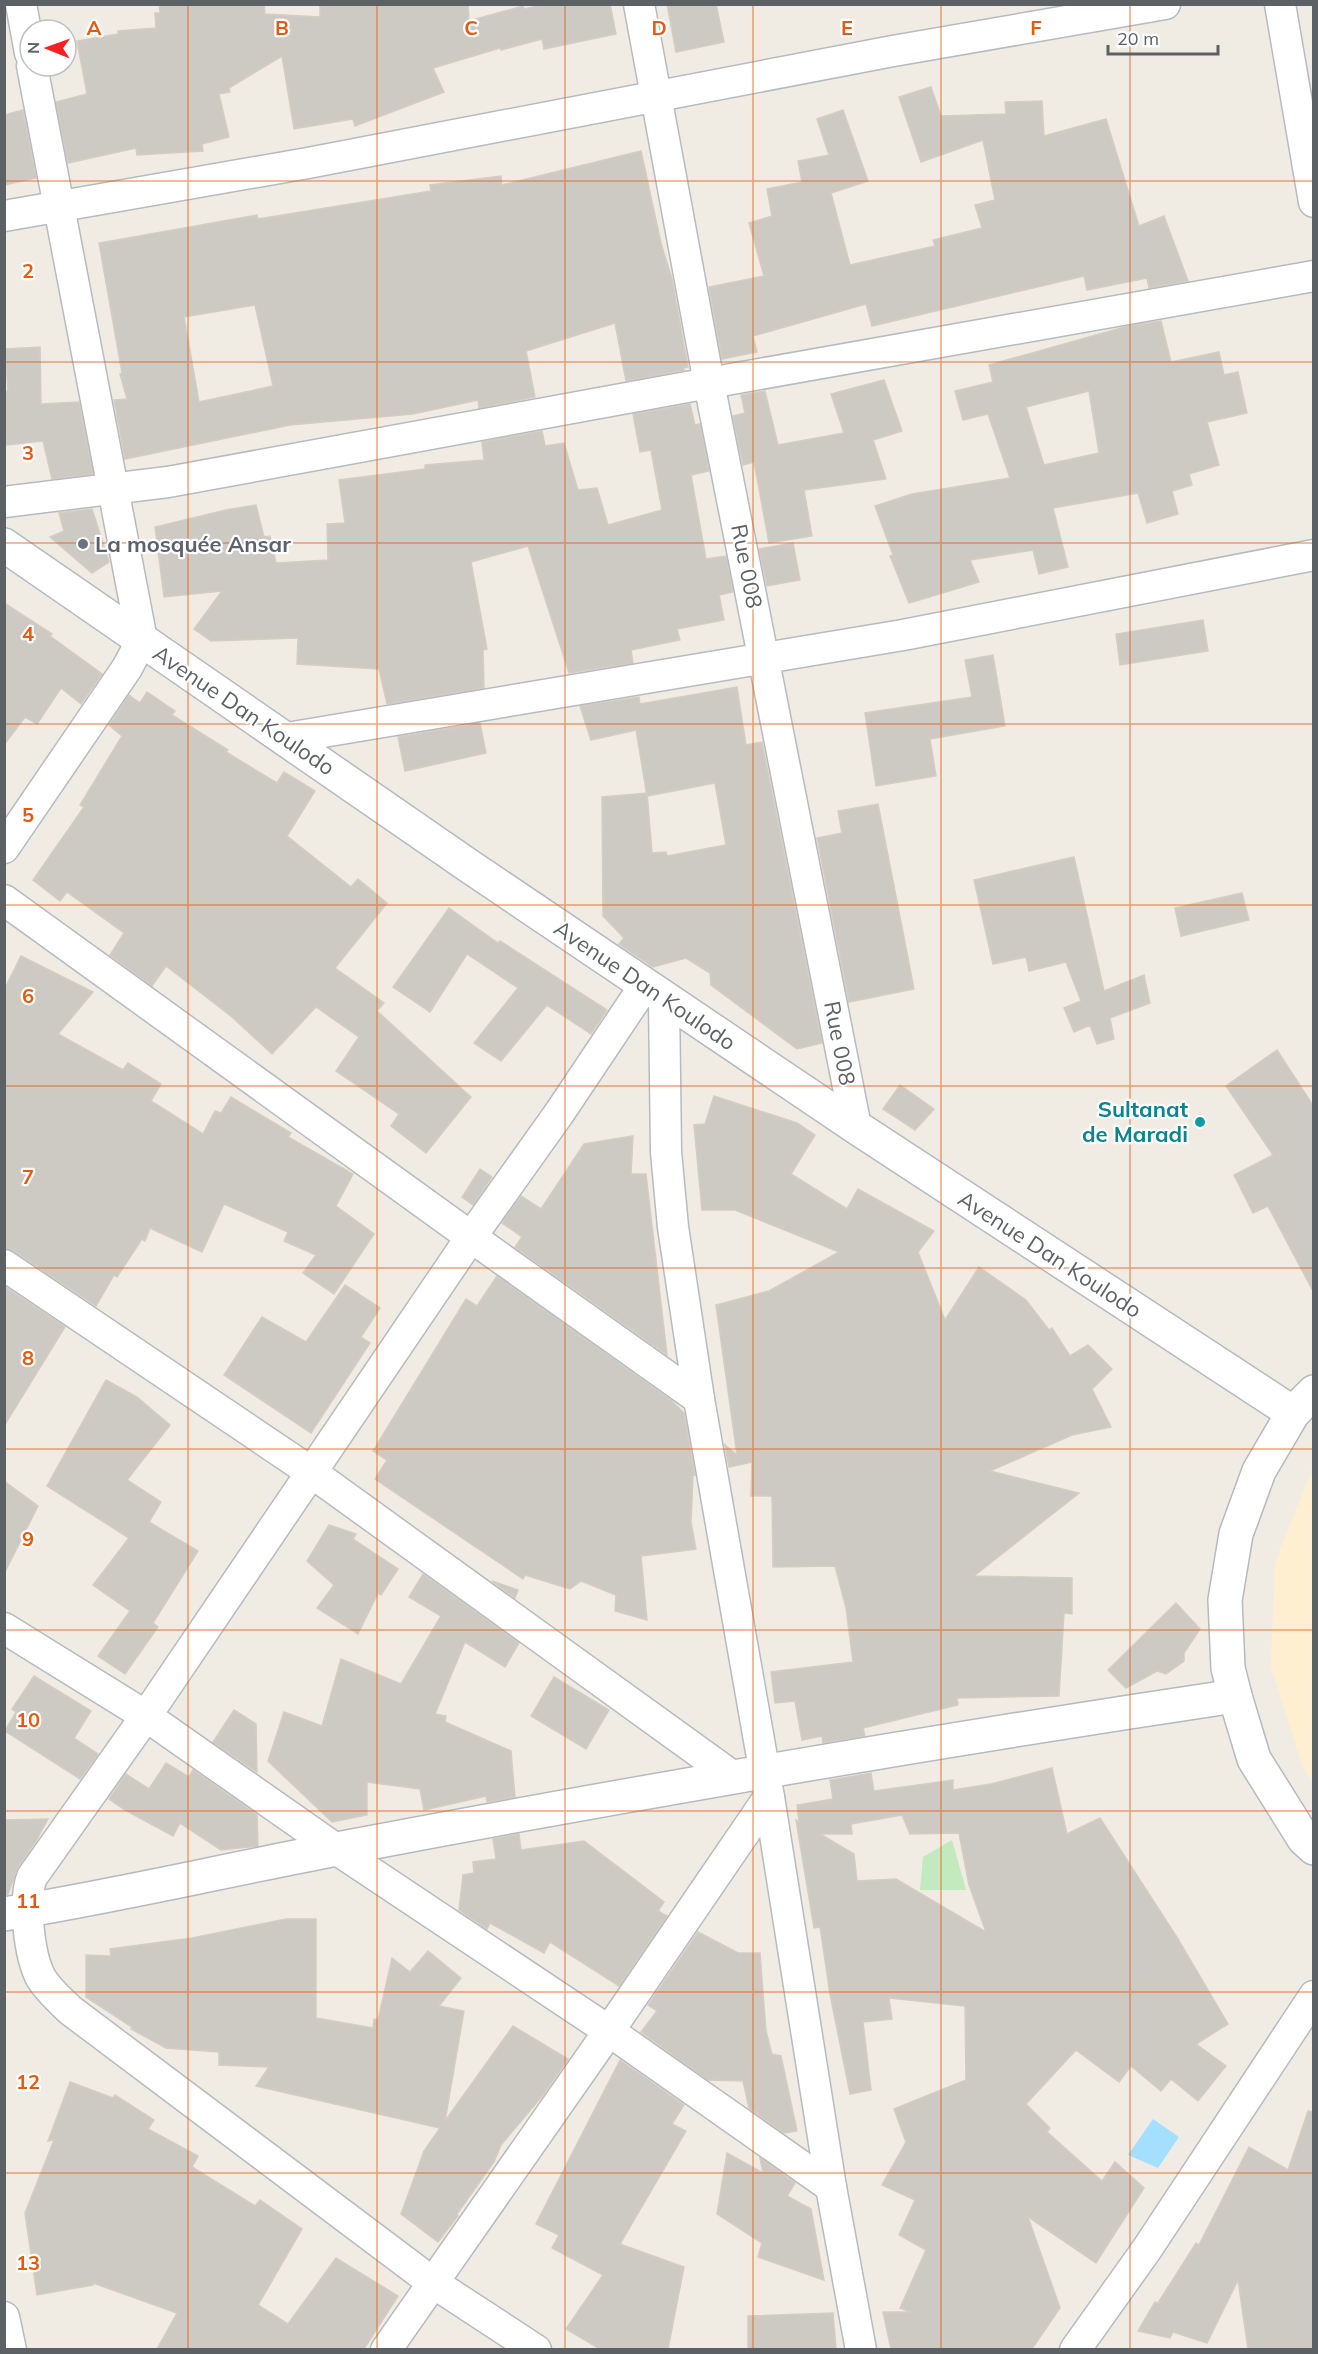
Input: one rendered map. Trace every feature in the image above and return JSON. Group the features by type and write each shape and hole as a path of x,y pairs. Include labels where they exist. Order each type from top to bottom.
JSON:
{"street":[{"name":"Rue 008","path":"639,4 654,98 709,383 856,1127"},
{"path":"4,216 59,208 654,98 882,53 1166,4"},
{"path":"1280,4 1314,202"},
{"path":"4,848 127,668 142,640 34,78"},
{"path":"4,502 112,490 1314,276"},
{"name":"Avenue Dan Koulodo","path":"4,545 288,738 472,868 856,1127 1303,1403"},
{"path":"288,738 903,635 1314,555"},
{"path":"4,900 699,1399"},
{"path":"16,1912 27,1893 32,1877 146,1716 471,1237 560,1112 655,991"},
{"path":"655,991 672,1227 699,1399 766,1783 831,2187 861,2349"},
{"path":"4,1264 311,1472 732,1776"},
{"path":"1303,1403 1259,1471 1236,1534 1225,1600 1228,1668 1254,1759 1304,1839 1314,1848"},
{"path":"4,1628 146,1716 336,1849 609,2031 831,2187"},
{"path":"16,1912 336,1849 732,1776 766,1783 996,1731 1235,1696"},
{"path":"386,2349 609,2031 766,1783"},
{"path":"16,1912 41,1978 70,2010 432,2282 536,2349"},
{"path":"1075,2349 1147,2249 1314,1995"}],"green space":[{"path":"952,1840 966,1890 920,1890 923,1857"}],"sand":[{"path":"1313,1467 1313,1782 1303,1768 1271,1667 1275,1562"}],"water":[{"path":"1153,2119 1179,2137 1158,2168 1128,2155"}],"building":[{"path":"159,4 264,4 265,14 320,17 320,4 468,4 469,21 523,6 524,9 547,4 610,4 616,34 544,49 542,39 501,50 500,48 433,68 444,92 355,126 353,119 294,129 282,56 229,88 230,92 219,94 229,137 202,144 203,151 137,155 136,148 68,163 56,102 87,94 78,41 118,34 118,31 156,28 155,13 160,13"},
{"path":"667,4 716,4 724,42 676,52"},
{"path":"931,87 941,116 1006,114 1005,102 1042,101 1044,136 1106,119 1139,226 1164,216 1188,281 1149,288 1147,278 1087,290 1084,276 872,326 866,304 753,336 757,352 722,359 709,287 764,276 749,223 772,216 767,189 802,182 798,161 829,155 817,119 843,110 868,181 831,193 850,265 935,246 933,240 982,228 975,205 995,200 983,140 921,162 899,97"},
{"path":"23,110 36,178 4,185 4,115"},
{"path":"641,151 661,243 672,279 688,367 683,368 684,370 626,381 615,323 526,351 535,397 479,408 478,400 413,414 290,425 125,459 114,400 127,399 120,374 122,373 99,243 257,215 258,219 431,191 430,185 501,176 502,185","holes":["255,305 273,386 199,402 184,317"]},
{"path":"1161,321 1171,362 1219,352 1224,375 1238,372 1247,413 1207,422 1219,465 1189,474 1192,485 1172,491 1178,514 1147,523 1138,493 1053,508 1068,567 1039,574 1033,550 970,560 979,582 909,603 890,556 893,555 875,506 912,494 1010,478 988,414 963,420 955,391 993,382 989,365 1128,326","holes":["1089,391 1099,453 1044,465 1026,407"]},
{"path":"40,347 41,404 79,402 93,474 52,479 43,441 7,445 4,418 4,391 8,391 5,349"},
{"path":"884,380 902,431 873,440 886,479 804,490 812,536 769,543 754,462 743,465 733,416 745,413 741,395 765,391 778,445 844,433 831,394"},
{"path":"690,404 695,425 700,424 709,471 691,475 706,559 726,556 733,592 719,595 724,620 677,629 680,640 631,650 633,663 569,673 528,546 471,562 487,649 483,650 484,688 387,704 379,669 297,664 298,638 211,641 194,629 222,591 164,597 155,527 256,505 264,537 270,536 276,563 328,560 327,524 345,523 339,480 425,469 425,465 484,460 482,442 542,431 545,446 564,443 578,490 597,488 608,525 662,510 651,450 640,452 633,414"},
{"path":"92,509 109,562 92,573 50,537 64,531 59,513"},
{"path":"793,543 800,580 767,586 759,549"},
{"path":"4,603 52,634 50,636 102,674 81,704 61,688 37,724 25,717 4,745"},
{"path":"1203,620 1208,651 1120,665 1116,634"},
{"path":"993,655 1005,726 930,739 936,776 876,786 865,713 972,697 965,660"},
{"path":"737,687 746,745 762,742 822,1043 797,1049 711,985 710,973 686,958 653,967 619,944 624,938 603,916 602,797 647,793 636,730 591,740 580,706 639,697 640,704","holes":["715,783 726,845 667,856 666,852 652,853 647,796"]},
{"path":"147,692 175,711 172,715 277,783 284,772 315,791 287,836 351,887 358,879 387,903 335,968 384,1003 377,1011 471,1097 426,1153 391,1126 399,1114 336,1071 359,1037 316,1007 272,1054 232,1017 166,966 152,986 110,955 124,933 67,892 60,901 33,880 84,807 80,805 122,736 109,725 129,695 140,703"},
{"path":"480,723 486,753 405,771 398,737"},
{"path":"878,804 914,989 849,1002 817,838 842,833 838,811"},
{"path":"1074,857 1104,991 1144,975 1150,1003 1110,1018 1114,1039 1097,1044 1090,1025 1074,1032 1064,1008 1081,1001 1066,962 1029,971 1026,957 993,964 974,880"},
{"path":"1242,893 1249,920 1181,936 1175,908"},
{"path":"449,908 498,943 500,941 607,1010 591,1034 547,1005 501,1061 474,1043 518,988 467,954 430,1012 393,987"},
{"path":"21,956 93,992 58,1034 123,1070 128,1063 161,1084 151,1101 203,1134 215,1111 221,1113 231,1097 291,1133 288,1137 353,1174 336,1206 374,1234 334,1294 303,1273 316,1255 284,1241 288,1232 224,1204 202,1252 150,1228 145,1241 142,1239 117,1277 114,1275 96,1306 14,1251 4,1248 4,990"},
{"path":"1277,1050 1314,1107 1314,1293 1268,1206 1253,1213 1234,1175 1273,1155 1226,1086"},
{"path":"900,1085 934,1109 915,1130 883,1109"},
{"path":"714,1096 797,1123 815,1135 791,1174 847,1209 858,1189 934,1231 918,1252 945,1320 979,1267 1026,1300 1049,1330 1052,1328 1070,1356 1088,1345 1112,1369 1092,1389 1111,1427 1072,1435 990,1471 1079,1493 974,1576 1072,1578 1072,1614 1064,1613 1059,1696 957,1698 958,1705 863,1728 865,1736 823,1743 822,1736 802,1740 795,1701 775,1703 771,1672 853,1662 846,1608 835,1566 773,1567 772,1496 751,1496 752,1462 729,1467 725,1445 737,1455 716,1305 769,1291 839,1252 735,1210 702,1210 694,1125 705,1124"},
{"path":"633,1136 631,1174 646,1174 667,1355 515,1247 522,1237 502,1223 521,1196 541,1209 584,1144"},
{"path":"480,1169 492,1177 473,1205 462,1197"},
{"path":"497,1276 672,1401 684,1413 695,1475 693,1476 691,1522 696,1549 641,1556 647,1620 615,1611 616,1595 581,1581 570,1589 525,1575 523,1579 375,1479 387,1460 373,1451 466,1299 477,1306"},
{"path":"345,1285 380,1308 361,1337 370,1343 311,1433 224,1375 262,1317 306,1342"},
{"path":"4,1286 65,1327 4,1426"},
{"path":"106,1380 137,1397 170,1425 127,1480 161,1502 149,1522 198,1551 153,1623 158,1627 125,1674 98,1656 130,1611 93,1585 129,1538 47,1486"},
{"path":"4,1481 38,1506 4,1574"},
{"path":"329,1525 356,1534 353,1539 398,1569 381,1595 378,1593 358,1634 317,1608 334,1585 307,1561"},
{"path":"423,1574 519,1643 505,1667 465,1642 435,1714 446,1716 445,1722 511,1751 515,1797 487,1802 486,1796 424,1810 420,1789 367,1782 367,1815 332,1822 268,1761 284,1712 322,1726 341,1659 401,1684 441,1616 409,1597"},
{"path":"492,1581 518,1590 515,1598"},
{"path":"1176,1603 1200,1629 1184,1653 1184,1661 1166,1674 1157,1671 1126,1688 1108,1670"},
{"path":"34,1676 91,1711 74,1738 98,1754 80,1779 5,1731 16,1712 12,1709"},
{"path":"554,1677 609,1710 586,1749 531,1716"},
{"path":"234,1710 256,1724 257,1772 213,1742"},
{"path":"166,1763 189,1777 193,1770 257,1815 258,1846 221,1850 180,1823 173,1836 109,1799 126,1774 149,1789"},
{"path":"1052,1768 1067,1834 1100,1818 1178,1939 1228,2024 1196,2044 1226,2066 1198,2101 1171,2079 1161,2091 1131,2066 1119,2082 1076,2050 1026,2104 1050,2128 1047,2132 1102,2181 1115,2162 1144,2188 1096,2263 1028,2217 1060,2308 1032,2349 891,2349 883,2312 911,2312 900,2308 926,2250 899,2235 915,2200 882,2185 906,2142 894,2109 966,2080 965,2006 889,1998 892,2019 863,2022 871,2090 850,2094 830,1994 820,1927 814,1928 796,1820 799,1822 797,1805 833,1799 830,1780 871,1773 874,1791 953,1780 953,1790 991,1784","holes":["902,1815 910,1834 959,1833 969,1885 986,1932 896,1879 857,1881 854,1854 820,1834 852,1834 851,1824"]},
{"path":"48,1819 18,1867 8,1894 4,1895 4,1820"},
{"path":"519,1834 521,1850 584,1841 664,1902 658,1911 667,1916 619,1986 550,1942 544,1953 490,1923 487,1929 459,1910 463,1875 474,1873 473,1862 496,1859 493,1839"},
{"path":"286,1919 316,1919 316,2018 373,2028 374,2019 378,2020 392,1958 410,1972 428,1951 461,1978 439,2006 464,2011 445,2121 513,2026 568,2059 543,2095 501,2145 494,2162 438,2242 401,2214 424,2151 440,2128 256,2086 269,2067 219,2065 219,2052 166,2048 131,2029 132,2027 86,1997 86,1955 111,1956 110,1949 192,1938"},
{"path":"698,1932 738,1953 760,1953 766,2031 772,2054 781,2056 797,2131 784,2133 749,2108 743,2081 708,2080 641,2032 657,2011 648,2005"},
{"path":"620,2060 684,2105 672,2124 686,2131 620,2244 684,2267 668,2349 600,2349 566,2329 603,2275 552,2248 559,2235 536,2224"},
{"path":"70,2082 113,2098 115,2095 154,2120 148,2129 198,2156 192,2167 255,2206 260,2200 302,2229 258,2305 288,2324 336,2258 398,2296 364,2349 157,2349 177,2313 93,2283 93,2285 37,2295 25,2213 54,2140 48,2141"},
{"path":"1308,2111 1314,2112 1314,2349 1248,2349 1238,2280 1207,2343 1173,2332 1170,2338 1138,2331 1196,2243 1199,2245 1249,2147 1288,2170"},
{"path":"727,2153 763,2173 760,2158 795,2183 787,2196 811,2209 824,2280 758,2257 762,2243 717,2214"},
{"path":"833,2313 836,2349 748,2349 748,2316"}],"place":[{"name":"La mosquée Ansar","path":"83,544"},
{"name":"Sultanat de Maradi","path":"1200,1122"}]}
